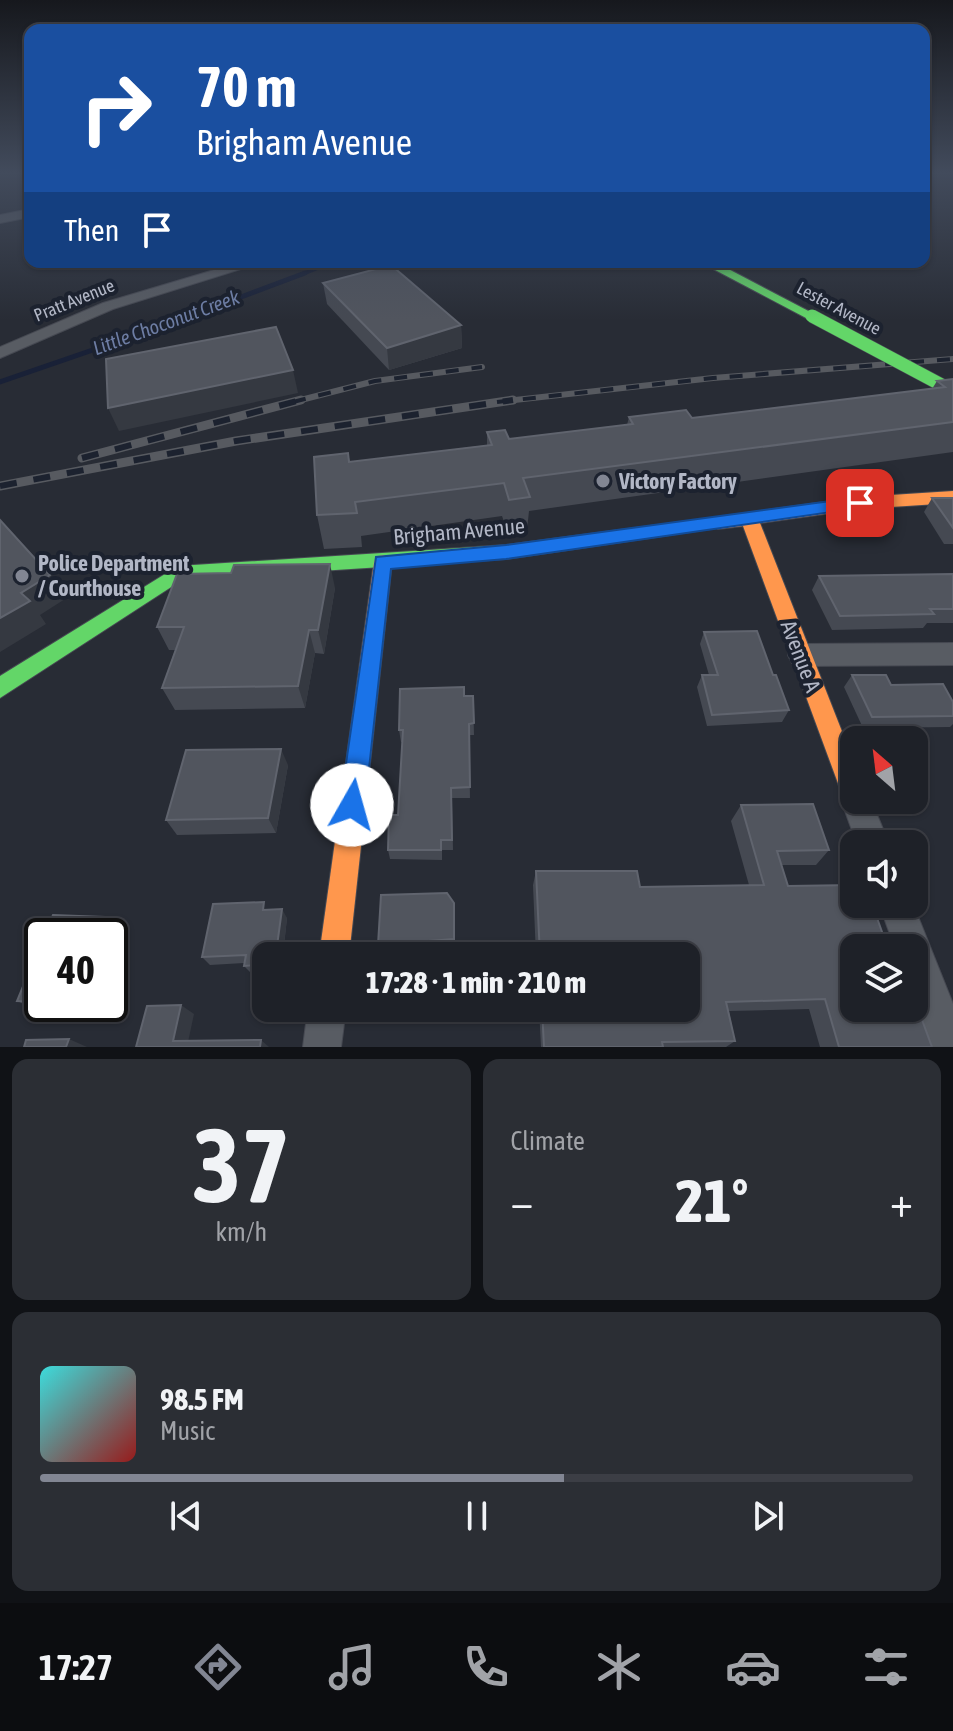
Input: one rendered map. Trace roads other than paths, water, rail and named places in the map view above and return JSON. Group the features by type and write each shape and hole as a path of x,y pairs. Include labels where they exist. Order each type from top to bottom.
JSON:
{"street":[{"path":"189,268 197,279"},
{"name":"Pratt Avenue","path":"0,353 108,306 235,268"},
{"name":"Lester Avenue","path":"718,268 953,391"},
{"name":"Brigham Avenue","path":"0,688 178,573 506,552 860,503 953,497"},
{"name":"Avenue A","path":"749,518 840,757"},
{"path":"336,942 383,562"},
{"path":"801,655 953,654"},
{"path":"928,986 951,1047"},
{"path":"322,1047 325,1022"}],"waterway":[{"name":"Little Choconut Creek","path":"300,275 318,268"},
{"name":"Little Choconut Creek","path":"0,382 305,273"}],"railway":[{"path":"507,401 713,378 953,359"},
{"path":"293,402 375,381 482,367"},
{"path":"82,458 301,400"},
{"path":"507,401 513,400"},
{"path":"0,486 236,441 507,401"},
{"path":"497,402 507,401"}],"place":[{"name":"Victory Factory","path":"603,481"},
{"name":"Police Department / Courthouse","path":"22,576"}]}
